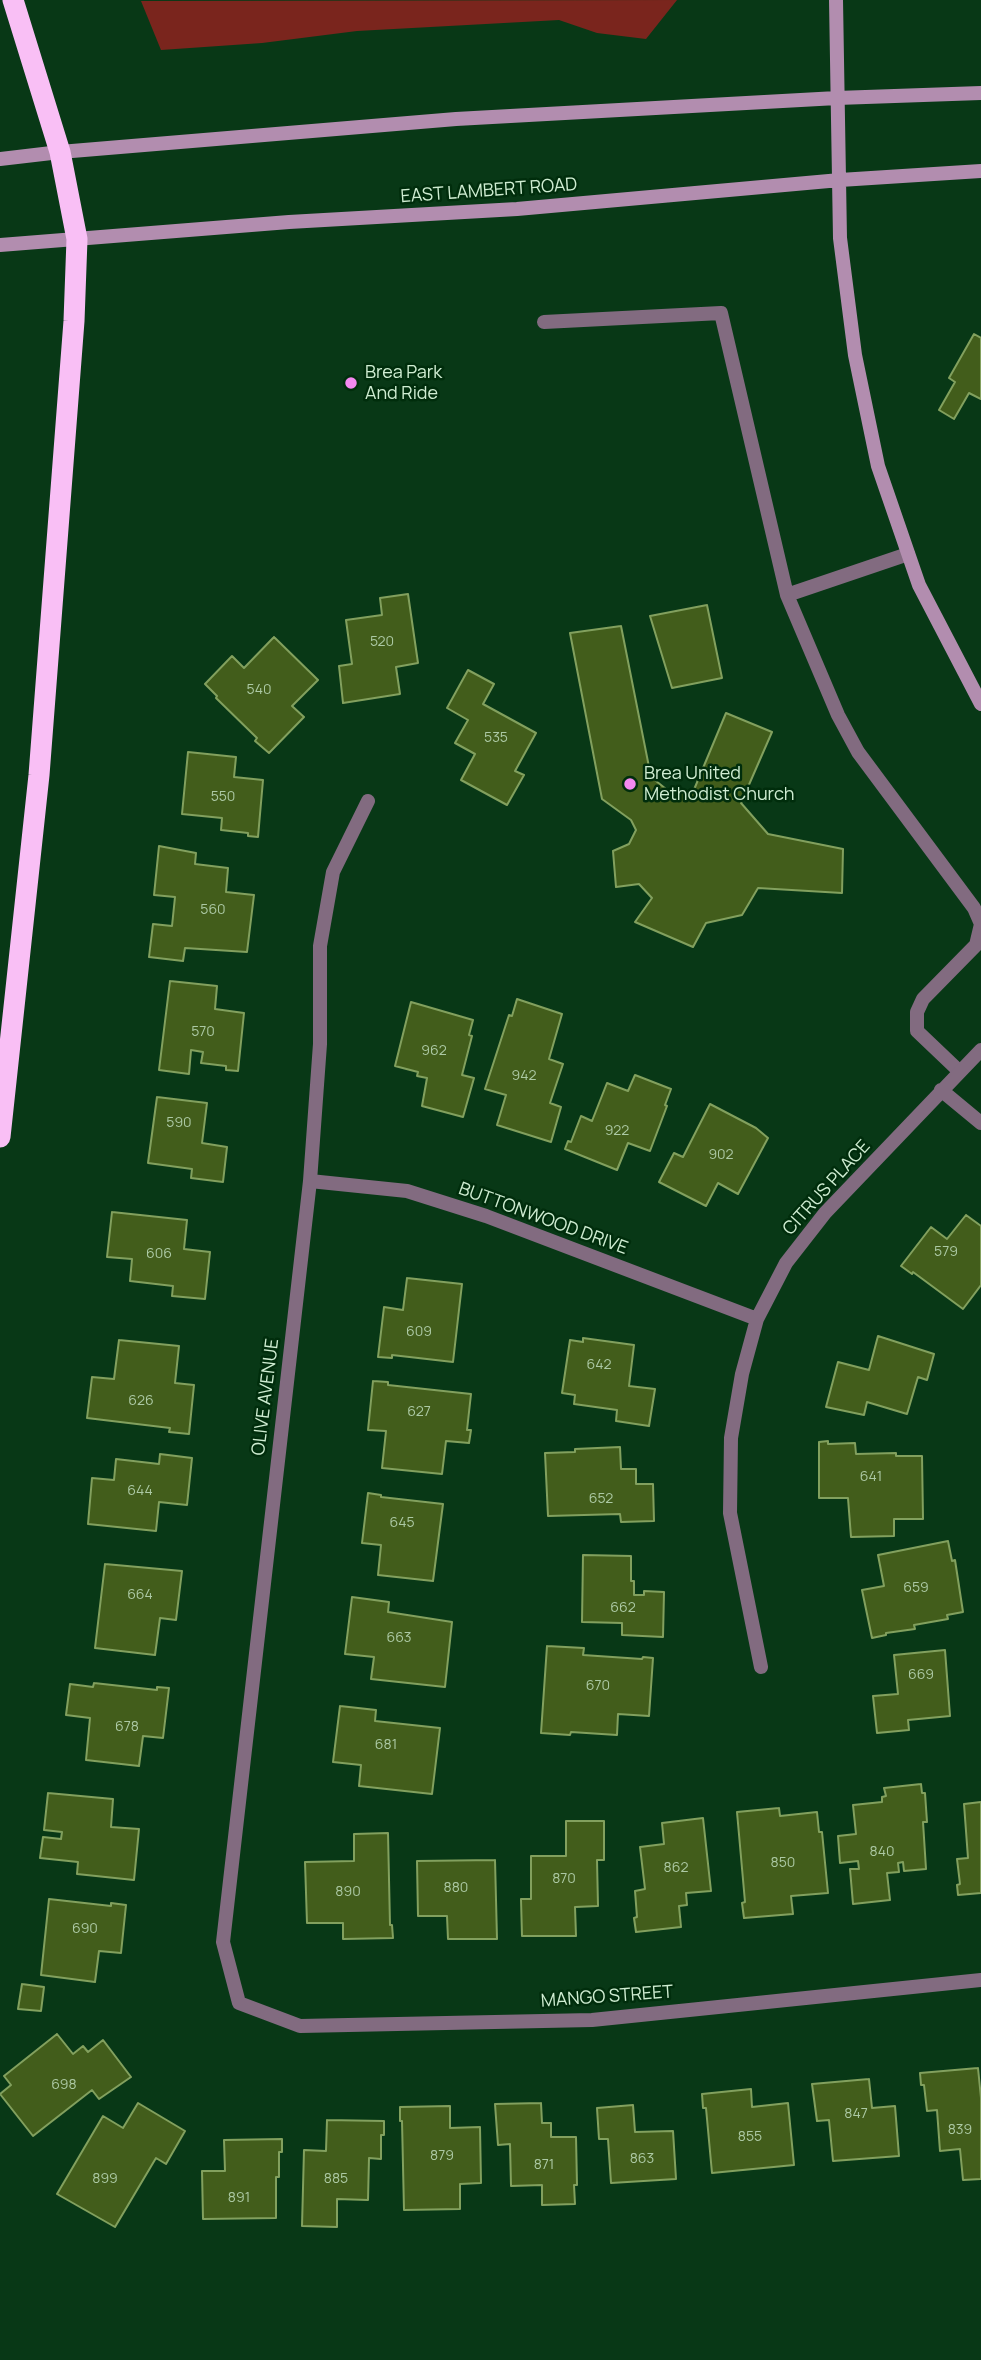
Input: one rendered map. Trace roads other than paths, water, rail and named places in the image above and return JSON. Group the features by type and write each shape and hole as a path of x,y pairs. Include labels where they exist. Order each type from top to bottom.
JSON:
{"highway":[{"path":"0,1137 39,775 74,321 77,239 60,152 13,0"}],"main road":[{"path":"836,0 840,239 855,355 878,466 919,585 981,704"},
{"path":"0,159 456,119 837,98 981,93"},
{"name":"EAST LAMBERT ROAD","path":"0,245 289,222 516,209 840,180 981,171"}],"street":[{"path":"544,322 721,313 787,595 838,715 858,752 974,908 981,924 976,945 923,999 917,1012 917,1031 959,1071"},
{"path":"787,595 908,554"},
{"name":"OLIVE AVENUE","path":"239,2003 223,1942 310,1181 320,1044 320,946 333,872 368,802"},
{"name":"CITRUS PLACE","path":"761,1667 730,1513 731,1438 742,1374 757,1319 786,1263 825,1213 981,1049"},
{"path":"941,1090 981,1123"},
{"name":"BUTTONWOOD DRIVE","path":"310,1181 407,1191 486,1216 757,1319"},
{"name":"MANGO STREET","path":"239,2003 300,2026 592,2020 981,1980"}],"place":[{"name":"Brea Park And Ride","path":"351,383"},
{"name":"Brea United Methodist Church","path":"630,784"}]}
